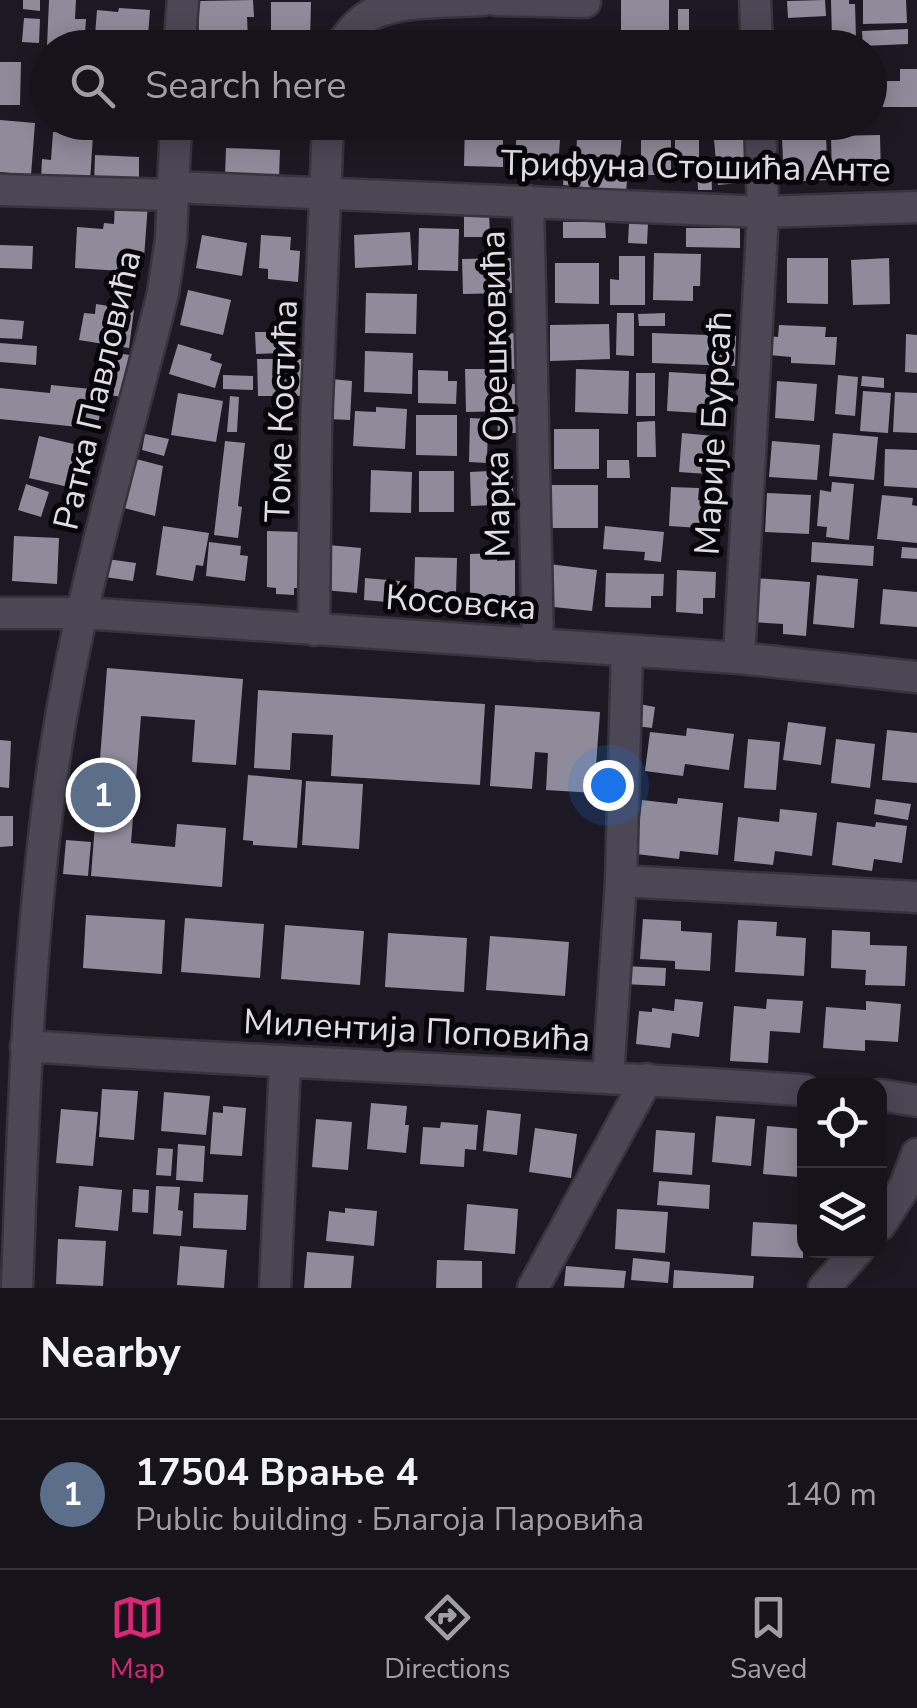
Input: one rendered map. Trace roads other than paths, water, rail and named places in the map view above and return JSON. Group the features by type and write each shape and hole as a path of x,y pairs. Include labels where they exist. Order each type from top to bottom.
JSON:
{"street":[{"path":"180,30 183,0"},
{"path":"352,30 373,14 404,6 484,0"},
{"path":"496,0 585,2"},
{"path":"755,0 756,30"},
{"name":"Ратка Павловића","path":"17,1288 26,1046 50,786 83,613 163,293 175,140"},
{"name":"Томе Костића","path":"314,630 316,428 328,140"},
{"name":"Марије Бурсаћ","path":"739,658 763,212 761,140"},
{"name":"Трифуна Стошића Анте","path":"0,190 326,194 763,212 917,207"},
{"name":"Марка Орешковића","path":"528,201 538,645"},
{"name":"Косовска","path":"0,613 83,613 739,658 917,677"},
{"path":"608,1076 621,882 627,652"},
{"path":"621,882 917,897"},
{"name":"Милентија Поповића","path":"26,1046 284,1064 608,1076 797,1090"},
{"path":"275,1288 284,1064"},
{"path":"533,1288 647,1079"},
{"path":"887,1096 917,1101"},
{"path":"887,1214 905,1186 917,1154"},
{"path":"824,1288 851,1258"}],"place":[{"name":"17504 Врање 4","path":"103,795"}]}
